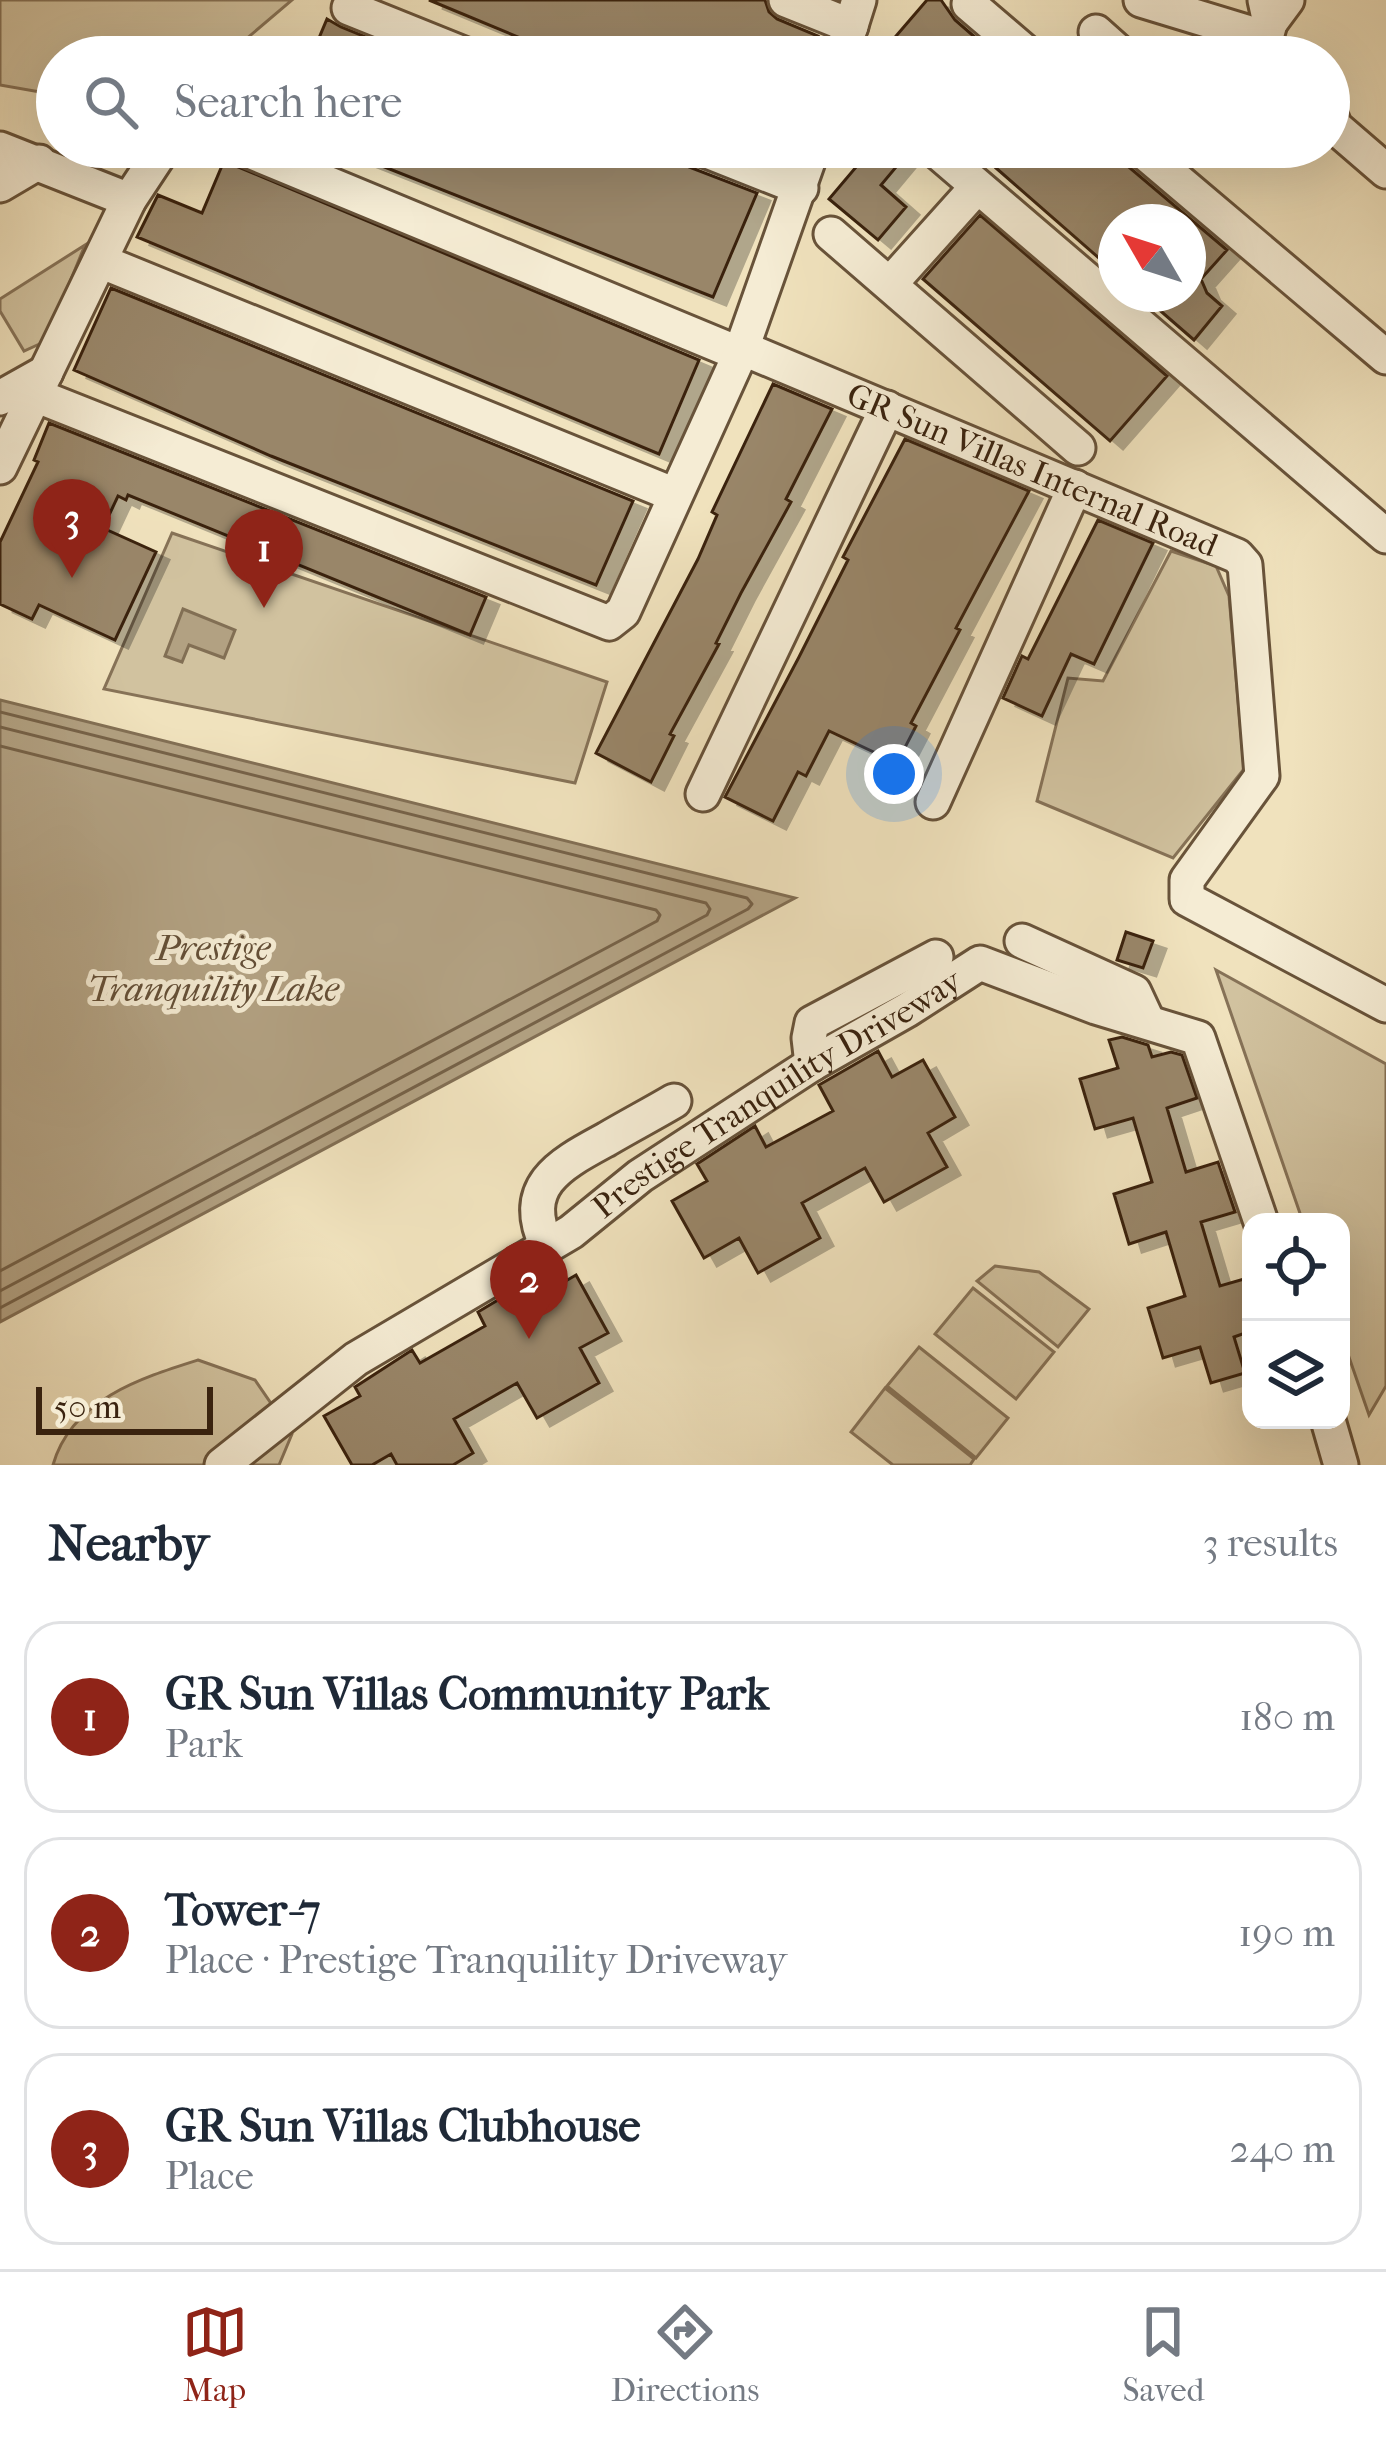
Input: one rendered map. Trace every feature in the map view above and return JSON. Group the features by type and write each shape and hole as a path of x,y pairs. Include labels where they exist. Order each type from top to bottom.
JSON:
{"street":[{"path":"786,0 850,28"},
{"path":"1141,0 1258,36"},
{"path":"969,4 1006,36"},
{"path":"349,8 419,36"},
{"path":"1096,32 1100,36"},
{"path":"1350,123 1386,142"},
{"path":"1350,131 1386,171"},
{"path":"0,149 36,161"},
{"path":"0,185 36,164"},
{"path":"53,168 129,200"},
{"path":"0,467 129,200 150,168"},
{"name":"GR Sun Villas Internal Road","path":"292,168 887,408 1237,556 1245,565 1262,776 1186,880 1187,899 1386,1005"},
{"path":"750,168 801,188"},
{"path":"0,398 40,383 603,623 616,620 741,351 807,168"},
{"path":"956,168 1386,536"},
{"path":"1163,168 1386,357"},
{"path":"890,284 977,187"},
{"path":"832,234 1078,448"},
{"path":"100,261 675,495"},
{"path":"703,794 887,408"},
{"path":"934,802 1075,487"},
{"path":"1022,941 1134,992 1148,1022"},
{"path":"812,1064 812,1023 937,957"},
{"name":"Prestige Tranquility Driveway","path":"222,1465 356,1359 571,1232 640,1176 980,963 1198,1038 1258,1213"},
{"path":"547,1246 538,1208 557,1166 674,1101"},
{"path":"1331,1429 1341,1465"}],"shaded area":[{"path":"0,0 292,0 250,36 36,36 36,91 0,85"},
{"path":"85,245 46,341 24,351 0,311 0,299"},
{"path":"172,533 607,682 575,783 104,689"},
{"path":"1171,551 1216,566 1229,596 1244,769 1173,858 1037,801 1068,678 1103,681"},
{"path":"1216,970 1386,1064 1386,1386 1369,1415 1350,1360 1350,1213 1300,1213"},
{"path":"995,1266 1039,1272 1089,1309 1058,1347 977,1281"},
{"path":"973,1288 1054,1352 1016,1399 935,1334"},
{"path":"919,1347 1008,1418 976,1458 887,1386"},
{"path":"198,1360 255,1380 292,1434 279,1465 53,1465 75,1424 92,1408 132,1384"},
{"path":"885,1388 974,1459 970,1465 893,1465 851,1432"}],"water":[{"path":"183,609 235,630 224,658 189,645 182,662 165,656"},
{"name":"Prestige Tranquility Lake","path":"0,700 795,898 0,1322"}],"building":[{"path":"429,0 765,0 777,19 818,36 516,36"},
{"path":"927,0 941,0 974,36 896,36"},
{"path":"327,19 363,36 320,36"},
{"path":"221,168 241,168 699,360 659,454 137,237 158,195 202,213"},
{"path":"387,168 692,168 757,193 713,297"},
{"path":"855,168 895,168 881,185 906,207 878,240 829,199"},
{"path":"996,168 1130,168 1173,204 1098,204 1098,257"},
{"path":"980,215 1167,376 1110,441 923,279"},
{"path":"1206,232 1227,250 1206,273"},
{"path":"111,288 633,501 596,585 271,456 74,370"},
{"path":"1206,291 1222,306 1194,340 1162,312 1206,312"},
{"path":"773,384 832,409 786,499 791,502 670,734 674,736 651,782 596,753 698,559 717,515 712,512"},
{"path":"49,423 486,597 470,635 128,495 126,500 118,496 103,528 156,552 115,640 39,605 32,619 0,604 0,542 38,462 34,460"},
{"path":"905,439 1029,491 956,628 960,630 911,723 916,726 897,763 829,731 806,776 798,772 773,821 725,797"},
{"path":"1098,520 1153,543 1094,664 1071,654 1042,716 1003,698 1022,656 1028,659"},
{"path":"1126,932 1153,941 1143,968 1117,960"},
{"path":"1122,1037 1148,1045 1152,1057 1171,1052 1182,1055 1197,1098 1167,1108 1186,1172 1218,1162 1235,1212 1201,1222 1220,1286 1242,1280 1242,1334 1234,1337 1242,1374 1211,1383 1200,1347 1163,1358 1148,1308 1185,1296 1166,1232 1129,1244 1114,1194 1152,1182 1133,1118 1095,1129 1080,1079 1118,1068 1109,1040"},
{"path":"878,1051 892,1077 923,1060 955,1117 928,1133 947,1167 884,1202 865,1168 802,1203 820,1238 758,1273 739,1238 704,1258 672,1201 707,1181 697,1164 755,1126 766,1147 833,1111 819,1085"},
{"path":"576,1275 608,1333 580,1348 599,1383 537,1418 517,1383 454,1419 473,1453 453,1465 397,1465 391,1454 372,1465 352,1465 324,1416 360,1396 355,1387 412,1350 420,1363 485,1326 478,1312 536,1277 545,1293"}],"place":[{"name":"GR Sun Villas Clubhouse","path":"72,578"},
{"name":"GR Sun Villas Community Park","path":"264,608"},
{"name":"Tower-7","path":"529,1339"}]}
